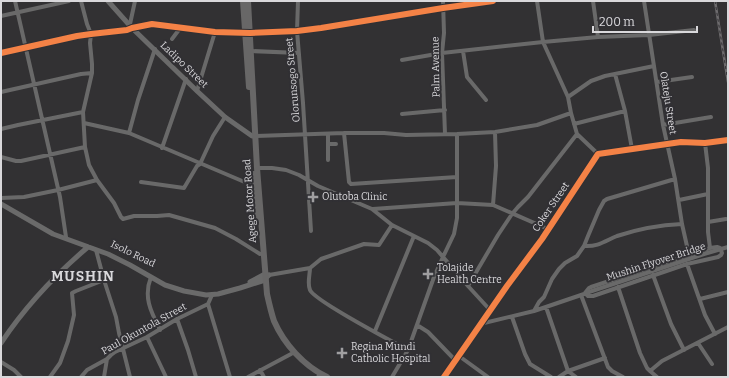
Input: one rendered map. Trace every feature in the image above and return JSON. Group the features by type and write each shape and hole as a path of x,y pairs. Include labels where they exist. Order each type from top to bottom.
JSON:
{"highway":[{"name":"Agege Motor Road","path":"243,1 251,51 254,186 260,254 270,309 274,322 296,353 305,362 327,377"},
{"name":"Agege Motor Road","path":"248,1 248,33 254,136 267,311 276,332 291,354 306,368 319,377"}],"main road":[{"name":"Ladipo Street","path":"108,1 131,26 197,91 226,117 254,136"},
{"name":"Isolo Road","path":"1,201 50,230 109,252 166,282 178,286 192,290 211,292 228,289 265,277"},
{"name":"Isolo Road","path":"1,204 53,234 120,260 168,286 184,291 196,294 212,295 227,292 265,277"},
{"path":"1,343 39,293 88,247"}],"street":[{"path":"15,1 60,197 66,237"},
{"path":"1,16 69,1"},
{"path":"80,1 91,34 90,43 92,73 83,112 85,147 88,165 114,203 121,217 123,219 134,216 169,215 215,228 260,254"},
{"path":"131,26 135,1"},
{"name":"Olorunsogo Street","path":"298,1 297,31 311,231"},
{"name":"Palm Avenue","path":"443,1 444,33 442,53 445,134"},
{"path":"1,53 91,34 127,30 131,26 152,24 215,32 248,33 297,31 493,1"},
{"path":"537,1 543,42 568,97 570,113 577,134 598,154 681,142 728,140"},
{"path":"593,1 598,37"},
{"name":"Olateju Street","path":"645,1 648,35 663,125 675,179 688,255"},
{"path":"172,39 181,27"},
{"path":"402,60 442,53 543,42 598,37 648,35 694,30"},
{"path":"197,91 215,32"},
{"path":"129,134 138,100 155,49"},
{"path":"251,51 299,53"},
{"path":"463,51 467,77 486,100"},
{"path":"568,97 591,81 615,74 654,66"},
{"path":"1,92 92,73"},
{"path":"615,74 625,111 632,149"},
{"path":"657,82 692,77"},
{"path":"162,148 186,80"},
{"path":"402,114 445,110"},
{"path":"574,124 625,111"},
{"path":"1,129 83,112"},
{"path":"254,136 384,133 406,135 495,132 536,125 570,113"},
{"path":"141,182 184,188 200,164 213,136 226,117"},
{"path":"663,125 711,118"},
{"path":"84,123 129,134 254,186"},
{"path":"493,205 496,166 495,132"},
{"path":"328,134 328,160"},
{"path":"344,134 349,182 351,184 457,177"},
{"path":"392,377 408,350 430,287 454,234 457,222 457,134"},
{"path":"468,286 512,214 528,197 577,134"},
{"path":"705,142 708,168 708,232 710,248"},
{"path":"328,144 336,144"},
{"path":"1,157 21,161 85,147"},
{"name":"Coker Street","path":"444,377 480,324 548,230 598,154"},
{"path":"257,168 272,168 299,174 318,186 372,209 392,225 428,243 437,250 490,310"},
{"path":"534,311 544,297 550,283 559,269 565,263 577,256 584,246 604,201 675,179"},
{"path":"1,198 24,197 97,180"},
{"path":"679,200 708,194"},
{"path":"372,209 457,203 493,205 548,230"},
{"path":"708,222 726,218"},
{"path":"584,246 592,247 617,236 646,229 664,225 682,224"},
{"path":"265,277 310,268 321,259 364,244 379,245 392,225"},
{"path":"374,331 414,236"},
{"name":"Mushin Flyover Bridge","path":"585,294 728,247"},
{"path":"480,324 546,308 585,294 591,287 710,248 720,248 722,253 718,257 687,264 593,296 588,296 585,294"},
{"path":"96,250 116,316 122,349 130,377"},
{"path":"687,264 705,315 715,334"},
{"path":"310,268 310,290 313,294 334,308 408,350"},
{"path":"653,275 671,324 684,350"},
{"path":"151,277 148,285 150,309 160,330"},
{"path":"50,377 60,363 70,334 74,315 72,293 104,280"},
{"path":"618,287 637,346 650,371 657,377"},
{"path":"700,299 728,292"},
{"path":"585,294 608,367 623,377"},
{"path":"212,295 208,304 230,377"},
{"name":"Paul Okuntola Street","path":"81,377 87,370 107,359 111,355 208,304"},
{"path":"546,308 568,370 576,377"},
{"path":"512,317 527,360 533,366 551,377"},
{"path":"177,319 196,377"},
{"path":"417,326 428,332 455,360"},
{"path":"650,371 662,362 728,327"},
{"path":"147,337 166,377"},
{"path":"698,343 712,364"},
{"path":"248,377 291,354"},
{"path":"459,356 488,377"},
{"path":"559,377 568,370 605,358"},
{"path":"104,377 107,359"},
{"path":"1,362 14,370 21,377"},
{"path":"260,370 264,377"}],"railway":[{"path":"715,1 728,82"}],"cycle path":[{"path":"1,53 77,36 127,30 152,24 215,32 250,33 297,31 493,1"},
{"path":"444,377 507,286 542,239 598,154 681,142 705,143 728,140"}],"place":[{"name":"Olutoba Clinic","path":"313,197"},
{"name":"Tolajide Health Centre","path":"428,274"},
{"name":"Regina Mundi Catholic Hospital","path":"342,353"}],"district":[{"name":"MUSHIN","path":"83,276"}]}
